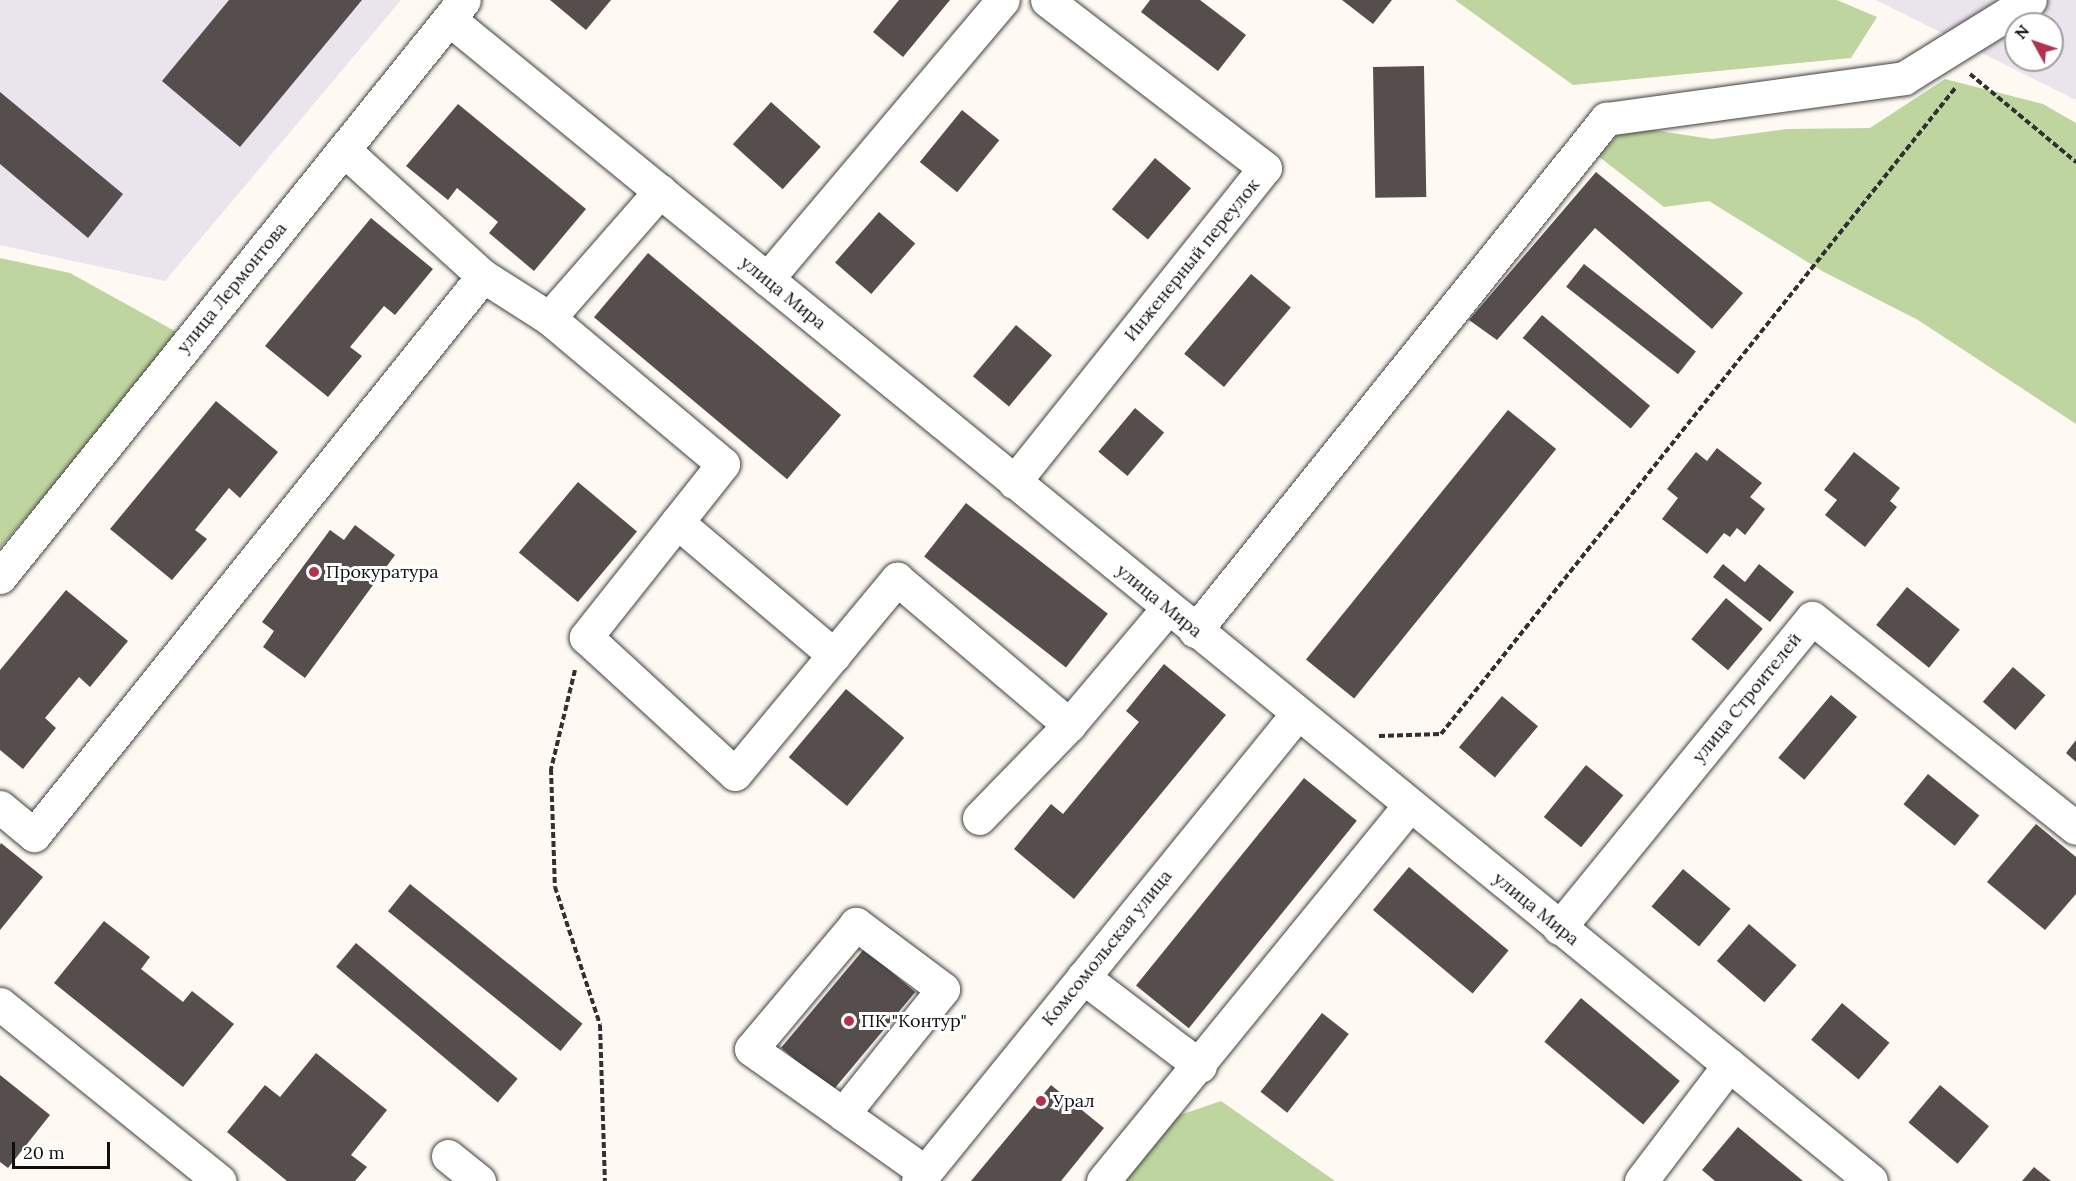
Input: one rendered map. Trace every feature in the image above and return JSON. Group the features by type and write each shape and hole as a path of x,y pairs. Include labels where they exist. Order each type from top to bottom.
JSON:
{"street":[{"path":"767,279 1003,0"},
{"name":"Инженерный переулок","path":"1014,482 1265,168 1047,0"},
{"path":"1195,631 1606,119 1904,78 2024,1"},
{"name":"улица Мира","path":"457,9 660,191 1409,806 1871,1181"},
{"name":"улица Лермонтова","path":"0,577 457,9"},
{"path":"344,150 483,276 549,318 723,464 586,637 735,774 897,579 1069,726"},
{"path":"549,318 660,191"},
{"path":"0,807 34,835 483,276"},
{"path":"677,522 834,655"},
{"path":"979,818 1069,726 1168,608"},
{"name":"улица Строителей","path":"1559,928 1812,618 2076,828"},
{"name":"Комсомольская улица","path":"921,1177 1297,714"},
{"path":"1103,1181 1200,1066 1409,806"},
{"path":"843,1114 944,989 856,924 751,1049 843,1114 921,1177"},
{"path":"1083,977 1200,1066"},
{"path":"0,1004 219,1181"},
{"path":"1641,1181 1729,1065"},
{"path":"448,1156 479,1181"}],"path":[{"path":"1957,73 1967,72 2076,162"},
{"path":"1358,764 1379,736 1441,735 1967,72"},
{"path":"586,637 561,713 551,769 554,864 555,887 600,1025 605,1181"}],"shaded area":[{"path":"0,0 401,0 165,281 0,245"},
{"path":"1876,0 2076,0 2076,100 2020,72 2064,72 2064,12 2004,12 2004,64"}],"green space":[{"path":"1455,0 1837,0 1877,17 1851,58 1573,85"},
{"path":"1945,79 2043,104 2076,123 2076,424 1918,320 1822,271 1709,201 1664,207 1598,156 1626,126 1712,139 1787,129 1870,128"},
{"path":"0,258 70,273 182,335 0,548"},
{"path":"1221,1101 1335,1181 1111,1181 1160,1122"}],"building":[{"path":"229,0 362,0 240,147 162,81"},
{"path":"550,0 611,0 586,30"},
{"path":"899,0 950,0 903,57 873,32"},
{"path":"1150,0 1200,0 1246,35 1218,71 1141,12"},
{"path":"1342,0 1392,0 1373,24"},
{"path":"1424,66 1426,197 1375,198 1373,67"},
{"path":"0,92 123,194 88,238 0,164"},
{"path":"771,102 821,147 783,189 733,144"},
{"path":"458,104 586,209 534,271 489,233 498,222 457,188 448,200 406,166"},
{"path":"962,110 999,140 957,192 920,162"},
{"path":"1155,158 1191,188 1148,240 1112,209"},
{"path":"1596,172 1743,293 1712,329 1595,228 1497,340 1469,320"},
{"path":"879,212 915,243 871,294 835,263"},
{"path":"371,218 433,269 395,315 384,306 350,347 362,356 328,397 265,346"},
{"path":"648,253 841,415 787,479 594,317"},
{"path":"1584,264 1696,351 1678,374 1566,287"},
{"path":"1251,274 1291,307 1224,387 1184,354"},
{"path":"1542,315 1650,406 1631,429 1523,338"},
{"path":"1016,325 1052,355 1009,407 973,376"},
{"path":"216,401 278,452 240,498 229,488 195,530 207,539 172,580 110,529"},
{"path":"1135,408 1164,432 1127,476 1098,452"},
{"path":"1508,410 1556,449 1354,698 1306,659"},
{"path":"1717,448 1762,483 1750,497 1765,509 1745,535 1737,528 1730,537 1724,533 1707,554 1662,519 1678,498 1667,489 1696,452 1707,461"},
{"path":"1854,452 1900,488 1890,501 1897,507 1865,547 1825,515 1837,500 1824,490"},
{"path":"578,482 637,531 578,602 519,552"},
{"path":"966,503 1108,614 1066,667 924,557"},
{"path":"355,525 395,555 305,678 263,647 274,631 262,622 330,530 344,540"},
{"path":"1723,564 1745,582 1759,564 1794,592 1770,622 1713,577"},
{"path":"1907,587 1960,630 1929,668 1876,625"},
{"path":"66,590 128,641 90,687 79,677 45,718 56,728 23,769 0,750 0,670"},
{"path":"1726,598 1763,629 1728,670 1691,639"},
{"path":"1164,664 1226,715 1074,899 1014,849 1051,804 1063,814 1139,722 1126,711"},
{"path":"2013,667 2045,695 2015,730 1983,702"},
{"path":"846,689 904,738 847,806 789,757"},
{"path":"1831,695 1857,717 1804,780 1778,758"},
{"path":"1502,696 1538,726 1495,778 1459,747"},
{"path":"2076,740 2076,762 2066,753"},
{"path":"1586,765 1623,795 1581,847 1544,817"},
{"path":"1928,774 1979,816 1955,846 1903,804"},
{"path":"1304,778 1357,821 1189,1028 1136,985"},
{"path":"2036,824 2076,857 2076,894 2045,930 1987,882"},
{"path":"1,843 43,877 0,930 0,845"},
{"path":"1409,867 1509,951 1473,993 1373,910"},
{"path":"1683,869 1730,909 1699,946 1652,907"},
{"path":"410,884 583,1024 561,1051 388,911"},
{"path":"104,921 150,957 141,969 183,1002 192,991 234,1024 183,1087 54,983"},
{"path":"1749,924 1797,965 1764,1002 1717,961"},
{"path":"356,943 518,1079 498,1102 336,967"},
{"path":"864,949 915,992 832,1091 781,1048"},
{"path":"1581,998 1680,1081 1643,1125 1544,1042"},
{"path":"1842,1003 1889,1043 1859,1080 1811,1040"},
{"path":"1322,1013 1349,1034 1287,1113 1260,1092"},
{"path":"316,1053 387,1110 351,1155 367,1167 355,1181 287,1181 227,1132 265,1085 280,1097"},
{"path":"0,1075 50,1115 8,1168 0,1162"},
{"path":"1051,1085 1104,1128 1061,1181 971,1181"},
{"path":"1940,1085 1989,1126 1958,1164 1909,1123"},
{"path":"1738,1127 1803,1181 1715,1181 1702,1170"},
{"path":"2034,1167 2051,1181 2022,1181"}],"place":[{"name":"Прокуратура","path":"314,572"},
{"name":"ПК \"Контур\"","path":"849,1021"},
{"name":"Урал","path":"1041,1101"}]}
